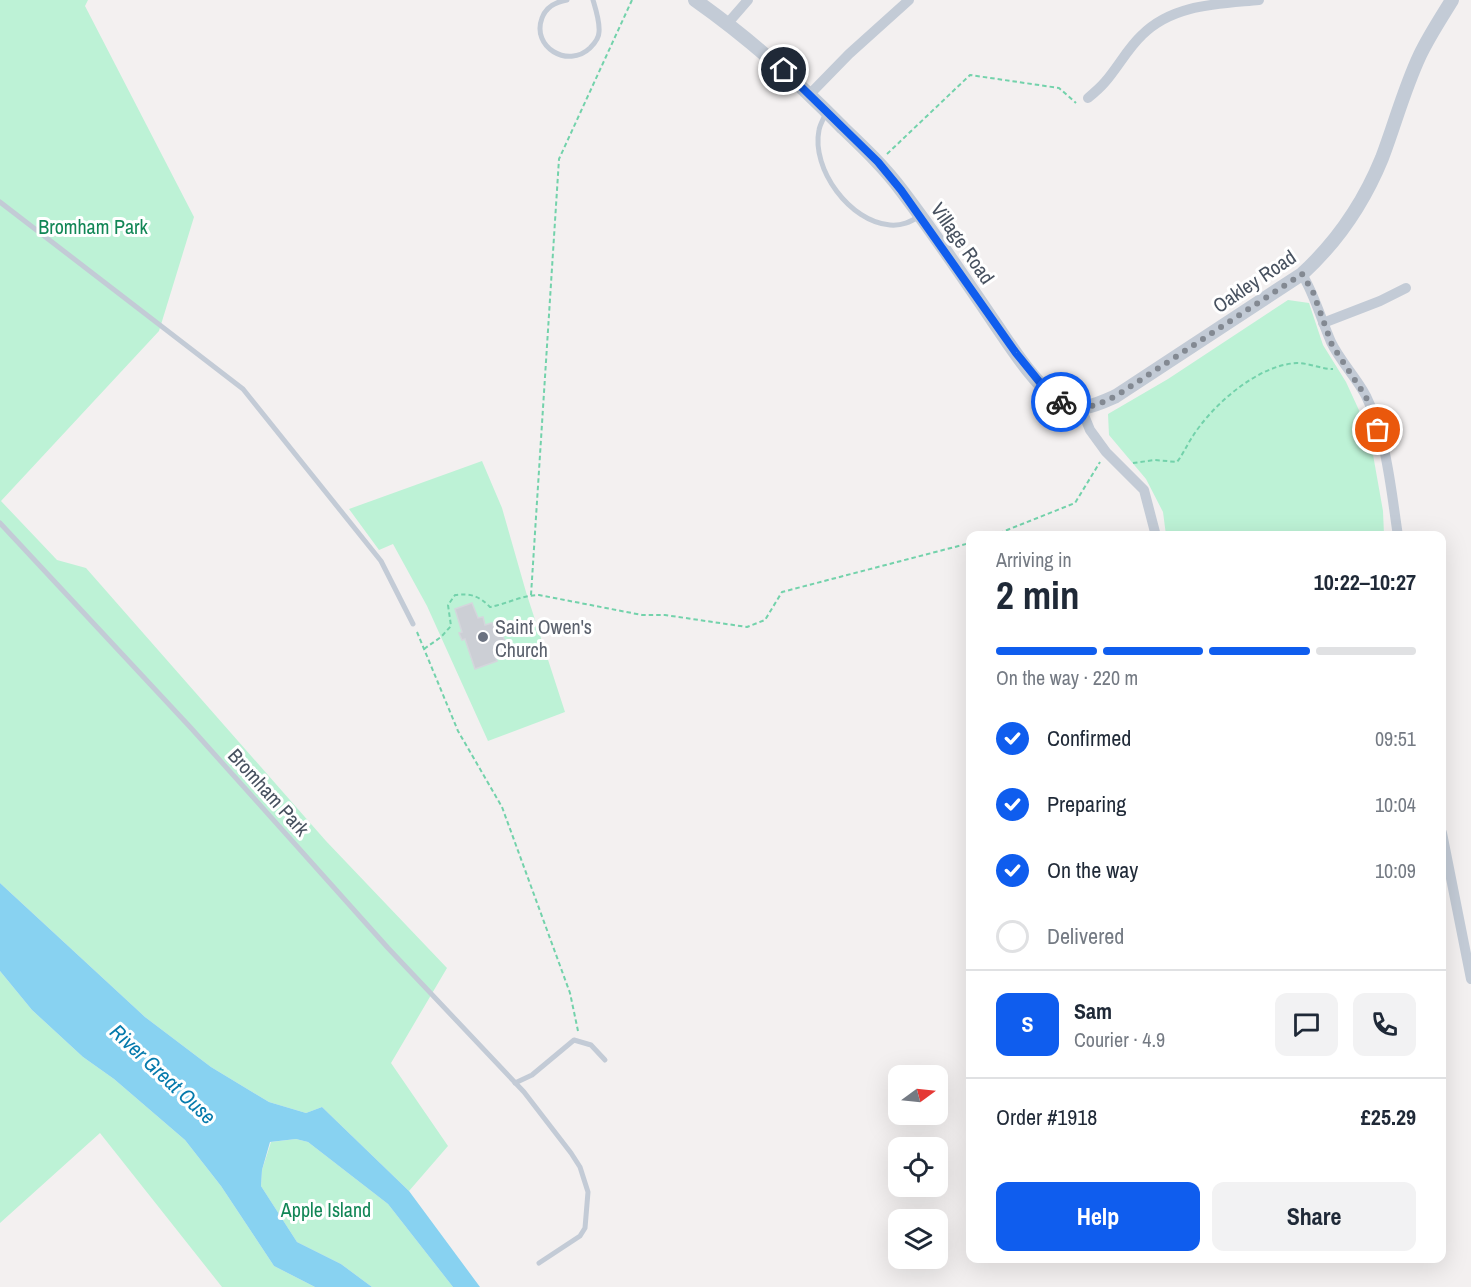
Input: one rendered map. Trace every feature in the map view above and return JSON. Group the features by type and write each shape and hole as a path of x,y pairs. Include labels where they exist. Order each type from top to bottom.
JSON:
{"street":[{"name":"Village Road","path":"695,0 728,23 810,94 878,162 920,216 1016,353 1046,390 1058,401 1070,407 1081,408"},
{"path":"728,23 748,0"},
{"path":"810,94 849,54 909,0"},
{"path":"1088,98 1104,83 1143,34 1163,20 1181,11 1205,4 1259,0"},
{"name":"Oakley Road","path":"1081,408 1091,407 1116,396 1302,274 1337,238 1361,201 1381,159 1420,54 1452,0"},
{"path":"1302,274 1313,292 1332,345 1348,366 1366,397 1378,430 1387,466 1397,531"},
{"path":"1323,323 1380,301 1406,288"},
{"path":"1081,408 1090,430 1106,452 1144,490 1155,531"},
{"path":"1446,872 1468,949 1471,979"}],"lane":[{"path":"567,0 557,1 545,10 540,22 540,32 545,45 556,54 574,57 585,52 594,44 599,34 593,0"},
{"path":"827,111 819,128 818,143 820,160 835,191 871,220 887,225 908,223 920,216"},
{"path":"0,202 243,389 381,561 413,624"},
{"name":"Bromham Park","path":"0,523 199,737 388,948 515,1083 571,1153 580,1167 588,1192 587,1216 580,1236 540,1263"},
{"path":"515,1083 532,1075 574,1040 591,1045 605,1060"}],"path":[{"path":"531,595 559,159 632,0"},
{"path":"878,162 970,75 1059,88 1079,106 1088,98"},
{"path":"1122,466 1155,460 1177,462 1190,440 1213,410 1245,382 1276,367 1298,363 1330,369 1348,366"},
{"path":"1005,531 1075,503 1106,452"},
{"path":"424,649 451,627 448,605 455,595 470,594 482,599 489,607 531,595 642,615 665,615 747,627 765,620 782,592 966,544"},
{"path":"413,624 458,730 502,807 570,993 578,1026 574,1040"}],"green space":[{"path":"0,0 88,0 85,6 194,217 159,331 1,501 57,560 86,568 326,841 447,968 391,1063 448,1146 409,1191 322,1107 306,1113 269,1102 211,1067 145,1017 0,883"},
{"path":"1288,300 1309,303 1323,345 1346,382 1369,432 1383,511 1384,531 1165,531 1163,512 1146,479 1109,435 1108,414 1168,379"},
{"path":"482,461 502,508 526,592 565,712 488,741 427,606 393,544 379,550 349,509"},
{"path":"0,971 32,1010 83,1057 114,1079 185,1140 221,1186 274,1266 315,1287 222,1287 100,1133 0,1223"},
{"name":"Apple Island","path":"296,1139 308,1142 388,1204 453,1287 372,1287 341,1264 297,1242 261,1186 262,1170 271,1142"}],"water":[{"name":"River Great Ouse","path":"0,883 145,1017 211,1067 269,1102 306,1113 322,1107 409,1191 480,1287 453,1287 388,1204 308,1142 296,1139 270,1142 262,1170 261,1186 297,1242 341,1264 372,1287 315,1287 274,1266 221,1186 185,1140 114,1079 83,1057 32,1010 0,971"}],"building":[{"name":"Saint Owen's Church","path":"472,603 478,618 483,617 485,625 498,624 508,649 494,654 497,661 475,669 465,639 462,640 459,633 462,632 455,609"}],"way so far":[{"path":"1061,402 1070,407 1091,407 1116,396 1302,274 1313,292 1332,345 1348,366 1366,397 1378,430"}],"place":[{"name":"Saint Owen's Church","path":"483,637"}],"route":[{"path":"784,70 878,162 937,239 1016,353 1046,390 1061,402"}]}
